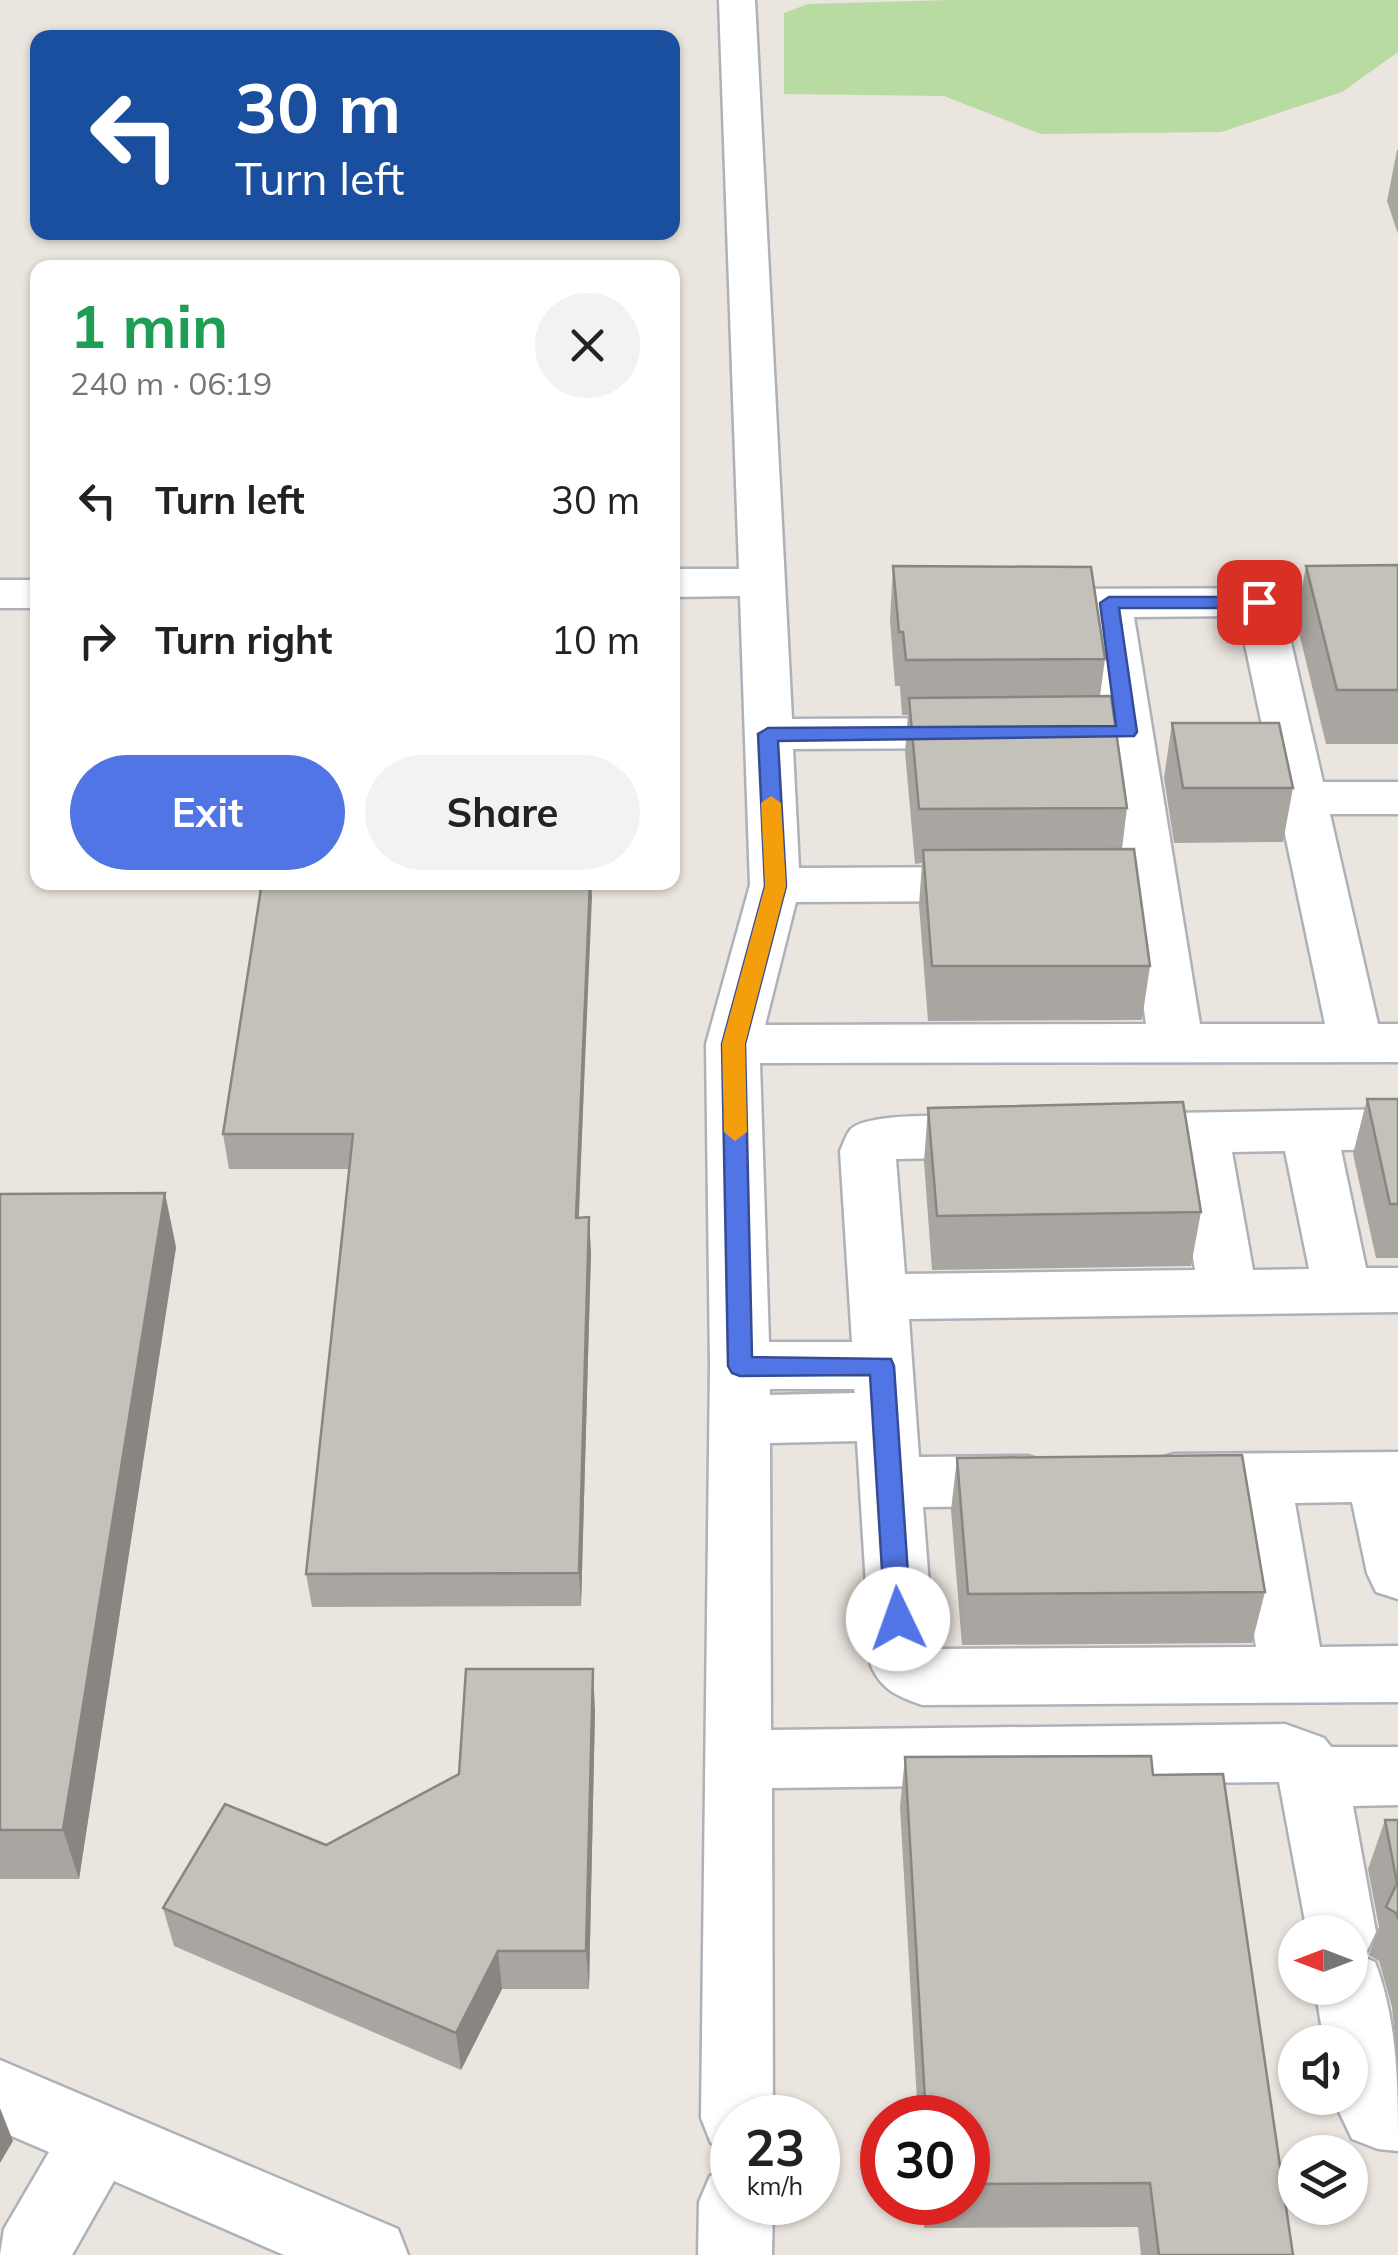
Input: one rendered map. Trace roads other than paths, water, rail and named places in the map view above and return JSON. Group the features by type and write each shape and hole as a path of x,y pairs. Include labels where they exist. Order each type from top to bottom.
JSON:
{"street":[{"path":"737,0 775,886 734,1044 740,1392 737,2095"},
{"path":"680,583 760,582"},
{"path":"0,594 30,594"},
{"path":"734,1044 1377,1043 1302,798 1259,602"},
{"path":"975,604 1398,602"},
{"path":"1109,603 1108,732 1129,883 1176,1044"},
{"path":"768,734 1032,732"},
{"path":"1302,798 1398,798"},
{"path":"775,886 1050,883"},
{"path":"1398,1129 880,1139 871,1143 877,1297 903,1666 913,1674 1398,1674"},
{"path":"877,1297 1370,1290 1309,1131"},
{"path":"1201,1133 1228,1293"},
{"path":"740,1392 884,1391"},
{"path":"891,1482 1388,1477 1398,1572"},
{"path":"1260,1479 1293,1675"},
{"path":"740,1759 1285,1753 1301,1759 1314,1777 1338,1915"},
{"path":"1314,1777 1398,1776"},
{"path":"1353,2005 1370,2101 1378,2114 1398,2116"},
{"path":"0,2096 371,2255"},
{"path":"31,2255 98,2138"},
{"path":"735,2255 736,2225"}]}
